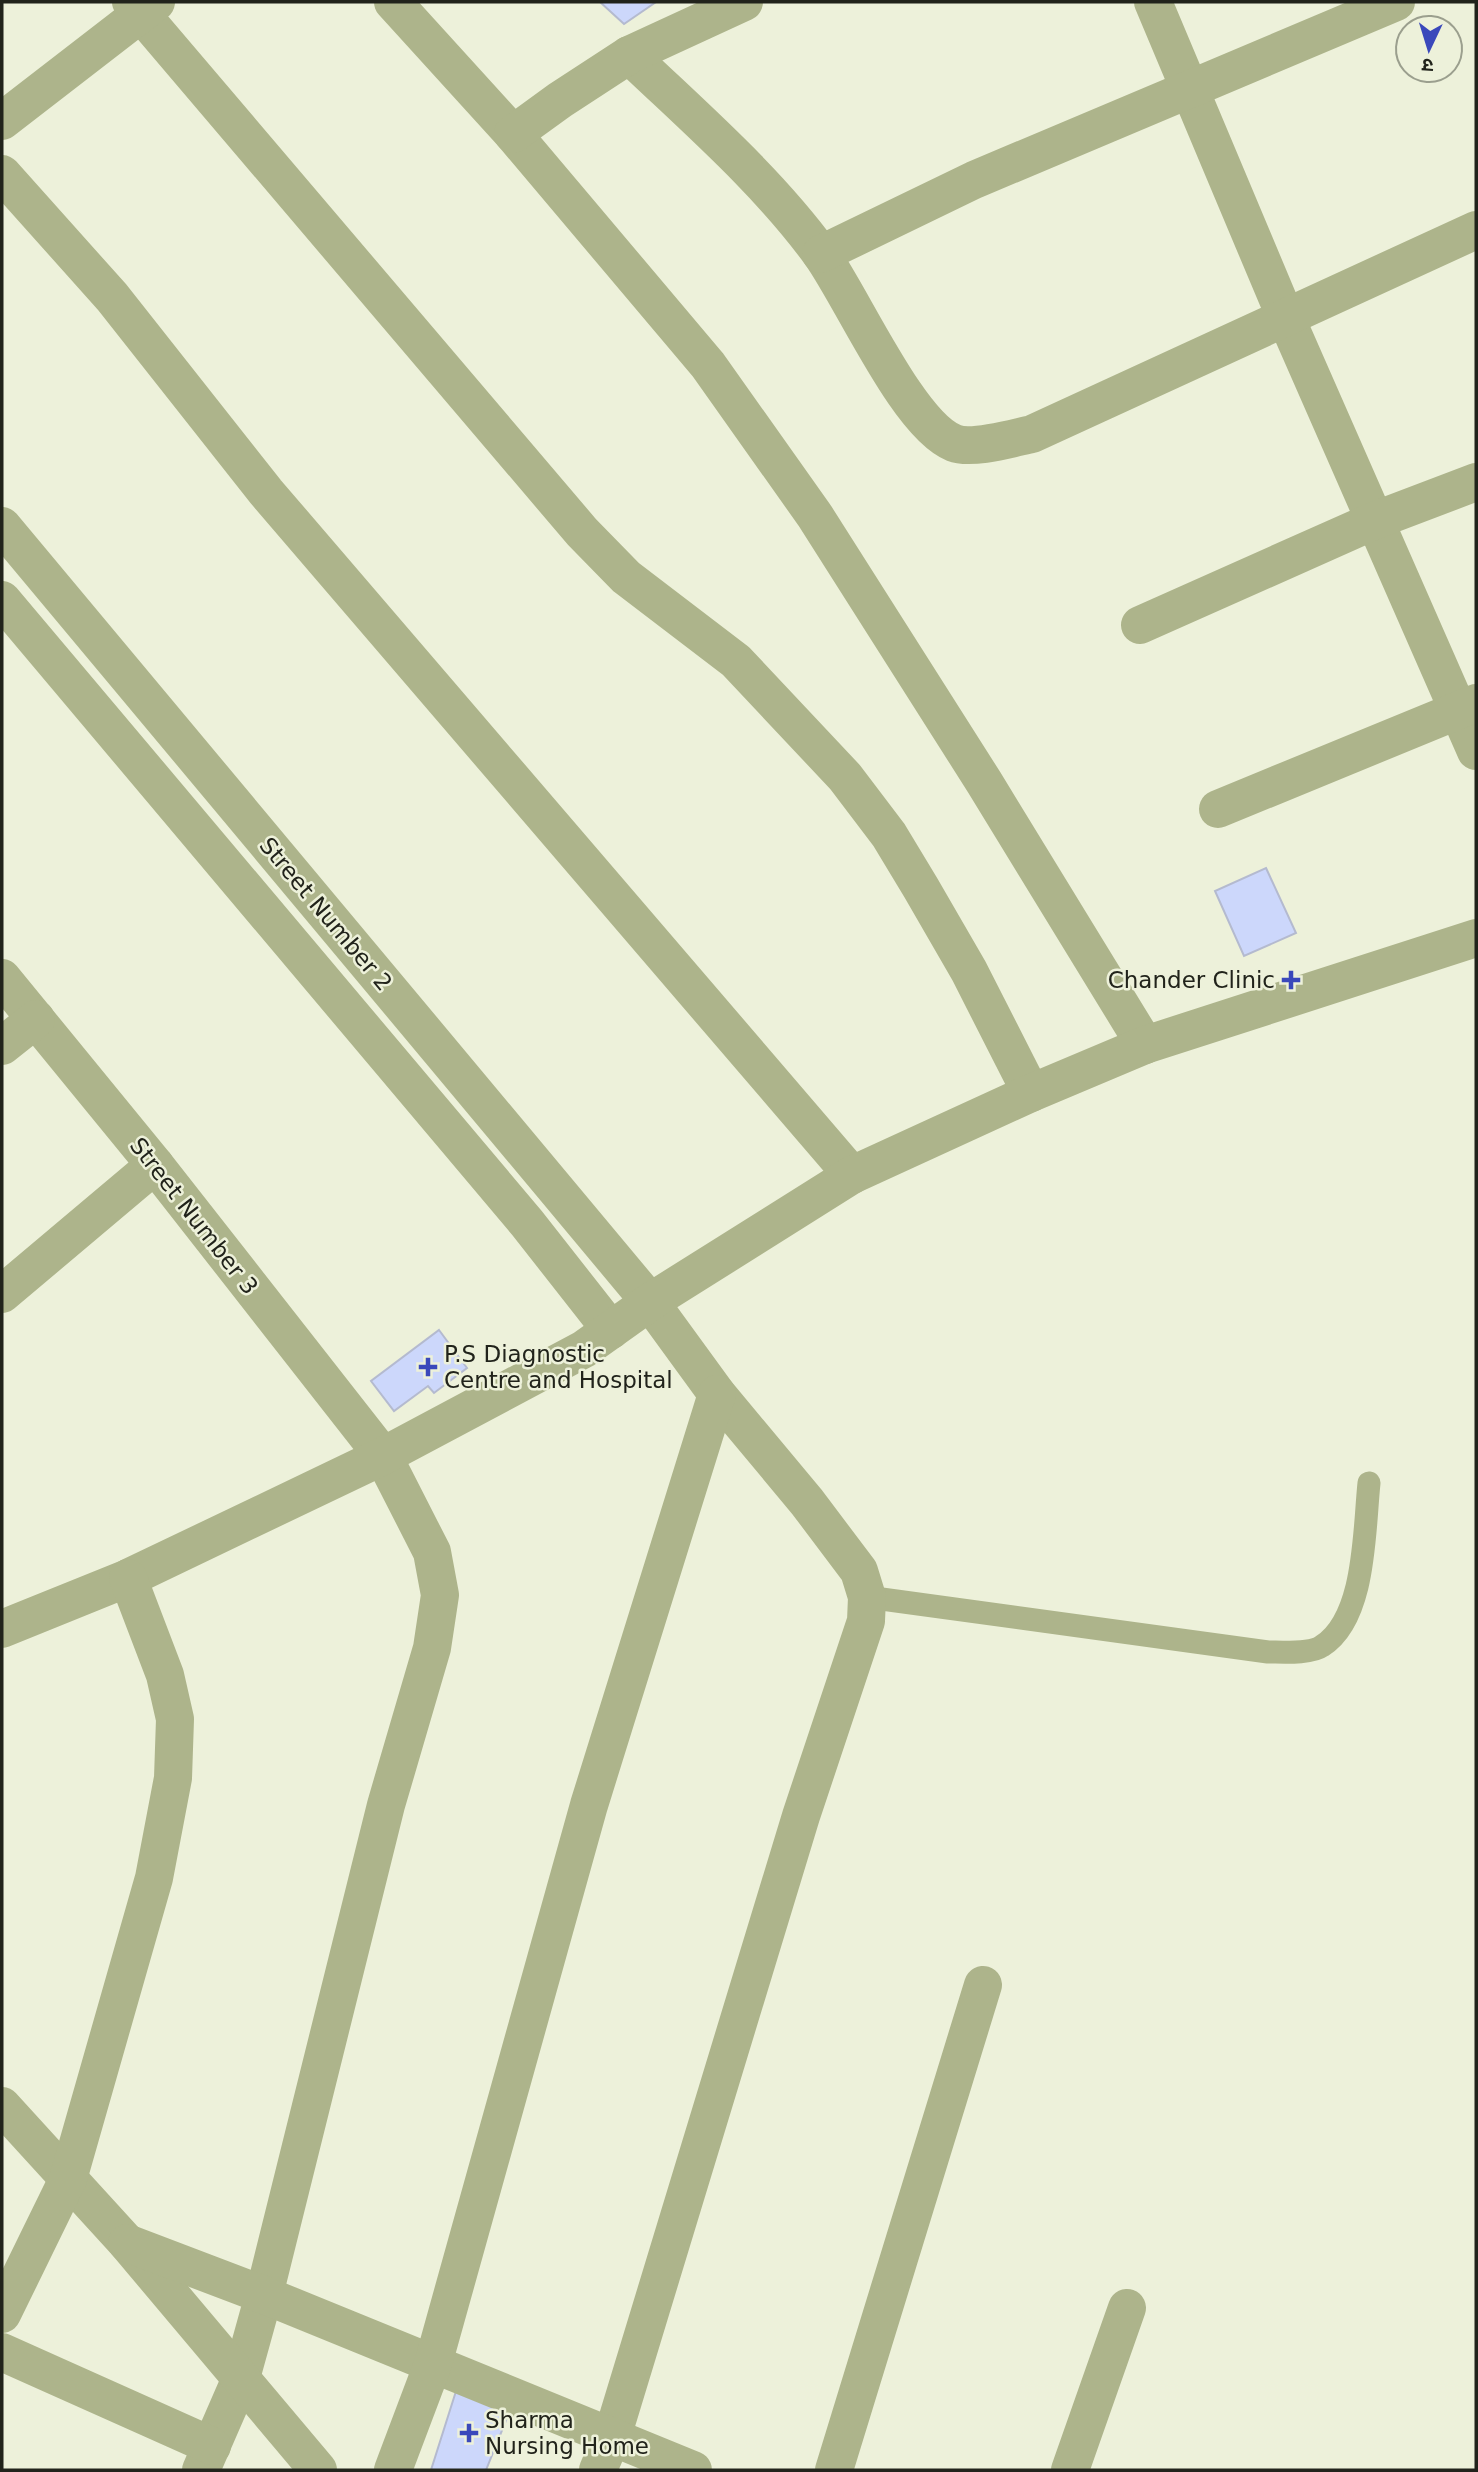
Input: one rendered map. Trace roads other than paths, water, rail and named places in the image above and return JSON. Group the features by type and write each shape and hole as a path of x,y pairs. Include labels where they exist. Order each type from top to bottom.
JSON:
{"street":[{"path":"393,2 513,134 708,365 815,516 984,782 1145,1045"},
{"path":"513,134 629,55 744,2"},
{"path":"1153,2 1285,316 1376,520 1468,707 1476,751"},
{"path":"821,254 974,180 1064,144 1189,87 1396,2"},
{"path":"2,121 143,5 582,532 626,577 736,661 845,777 889,835 921,888 969,971 1031,1093"},
{"path":"629,55 735,156 821,254 911,404 935,431 955,444 990,444 1032,434 1476,230"},
{"path":"2,174 112,298 266,492 852,1175"},
{"path":"1140,625 1376,520 1476,482"},
{"name":"Street Number 2","path":"2,526 650,1302 717,1394 807,1502 859,1571 867,1597"},
{"path":"2,600 527,1223 611,1330"},
{"path":"1218,808 1468,707"},
{"path":"2,1629 128,1578 383,1456 584,1349 650,1302 852,1175 1031,1093 1145,1045 1476,938"},
{"name":"Street Number 3","path":"2,978 155,1165 383,1456 432,1552 440,1595 432,1648 386,1805 264,2295 241,2378 207,2458"},
{"path":"2,1046 36,1019"},
{"path":"2,1293 155,1165"},
{"path":"393,2470 433,2364 589,1805 717,1394"},
{"path":"2,2314 68,2179 154,1878 173,1778 175,1720 165,1675 128,1578"},
{"path":"605,2454 801,1816 866,1622 867,1597"},
{"path":"834,2470 983,1985"},
{"path":"2,2106 127,2243 318,2470"},
{"path":"127,2243 433,2364 605,2454 693,2470"},
{"path":"1070,2470 1127,2308"},
{"path":"2,2352 207,2458"}],"lane":[{"path":"867,1597 1268,1652 1321,1648 1341,1630 1357,1592 1369,1483"}],"place":[{"name":"Chander Clinic","path":"1291,980"},
{"name":"P.S Diagnostic Centre and Hospital","path":"428,1367"},
{"name":"Sharma Nursing Home","path":"469,2433"}]}
